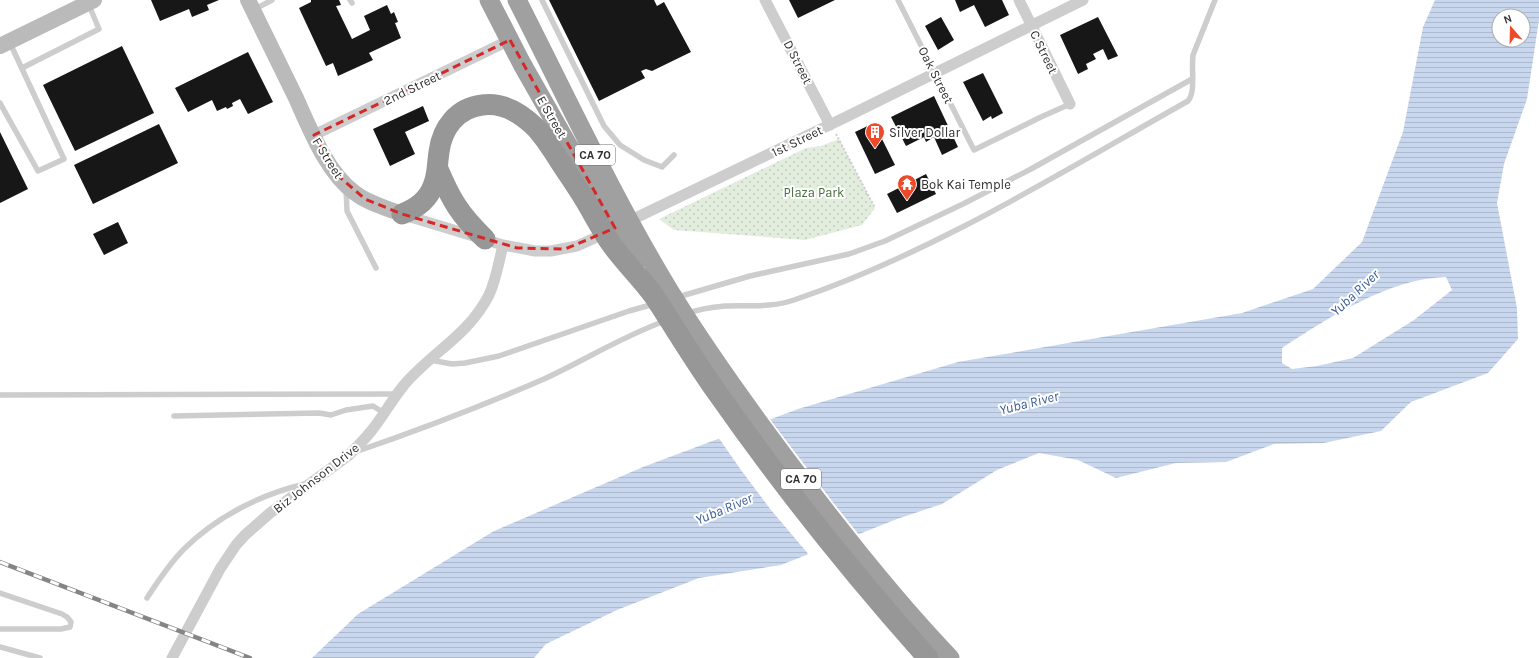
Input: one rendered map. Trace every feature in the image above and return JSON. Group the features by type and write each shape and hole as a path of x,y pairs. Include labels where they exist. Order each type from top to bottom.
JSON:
{"highway":[{"name":"E Street","path":"489,0 510,40 623,239"},
{"name":"E Street","path":"517,0 610,215"},
{"path":"402,214 412,210 429,194 433,188 438,169 439,152 443,134 447,126 456,116 466,109 479,105 492,104 505,107 519,114 540,133 584,197 610,215 623,239 661,293"},
{"path":"438,169 453,202 462,216 494,242"},
{"name":"CA 70","path":"661,293 716,392 798,502 886,612 928,658"},
{"name":"CA 70","path":"661,293 722,372 757,422 861,555 920,627 950,658"}],"main road":[{"path":"5,44 70,8 91,2"},
{"name":"F Street","path":"250,5 314,136 336,174 345,185 365,200 402,214"}],"street":[{"name":"D Street","path":"765,0 830,124"},
{"name":"C Street","path":"1019,0 1070,104"},
{"name":"1st Street","path":"494,242 535,251 551,251 577,246 1083,0"},
{"name":"2nd Street","path":"314,136 510,40"},
{"name":"F Street","path":"402,214 494,242"},
{"name":"Biz Johnson Drive","path":"172,658 220,570 236,545 270,513 349,454 372,430 404,385 460,334 481,309 493,284 494,242"}],"lane":[{"path":"250,5 272,0"},
{"path":"542,0 604,126 620,145 644,160 662,167 674,155"},
{"name":"Oak Street","path":"898,0 974,150 1070,104"},
{"path":"349,454 418,430 540,380 625,337 663,321 707,308 766,305 792,301 906,254 981,217 1188,102 1192,93 1193,55 1216,0"},
{"path":"22,68 99,29 91,2"},
{"path":"0,103 38,171 64,159 22,68 5,44"},
{"path":"430,360 452,364 499,356 636,309 750,276 820,261 869,248 914,228 1031,169 1192,79"},
{"path":"345,185 347,211 376,268"},
{"path":"0,395 397,394"},
{"path":"174,416 318,413 331,415 346,410 373,406 384,413"},
{"path":"147,598 184,550 214,524 242,508 285,489 312,483"},
{"path":"0,594 62,614 70,619 71,624 70,626 61,629 0,629"},
{"path":"0,647 40,658"}],"path":[{"path":"830,124 839,138 874,208"}],"highlighted area":[{"path":"510,40 615,228 565,249 517,248 402,214 365,199 336,174 314,135"}],"green space":[{"name":"Plaza Park","path":"839,139 875,208 862,225 805,240 674,230 659,219 806,148 821,146"}],"water":[{"name":"Yuba River","path":"1435,0 1539,0 1539,20 1527,99 1504,164 1497,203 1517,308 1518,339 1488,373 1411,402 1381,431 1324,443 1274,444 1226,462 1176,463 1116,478 1078,460 1039,453 997,470 942,504 897,519 781,565 699,578 617,610 546,644 534,658 312,658 358,614 494,531 643,467 798,409 958,362 1242,313 1313,289 1362,242 1403,132 1423,27","holes":["1446,277 1452,290 1414,320 1353,358 1317,366 1292,369 1282,363 1282,348 1319,324 1382,292 1404,284 1425,279"]}],"pier":[{"path":"769,418 860,536 810,556 771,510 718,437"}],"building":[{"path":"151,0 219,0 207,5 209,10 192,17 189,9 160,21"},
{"path":"311,0 339,0 341,5 336,6 352,39 370,30 364,16 387,5 391,14 394,12 398,22 395,23 401,38 369,53 373,60 338,76 333,63 326,66 299,8 311,2"},
{"path":"549,0 654,0 657,6 664,2 691,52 652,71 646,69 641,71 645,78 599,101"},
{"path":"789,0 835,0 798,18"},
{"path":"955,0 1002,0 1009,15 985,27 974,5 960,12"},
{"path":"941,17 954,40 938,50 925,26"},
{"path":"1098,17 1118,56 1108,60 1103,49 1093,54 1096,59 1086,64 1088,69 1078,74 1060,35"},
{"path":"122,46 154,113 75,151 43,85"},
{"path":"248,52 273,102 248,114 240,99 232,103 233,106 217,111 212,100 188,112 175,88"},
{"path":"983,73 1003,113 992,119 991,116 983,121 963,82"},
{"path":"934,96 958,147 942,155 934,137 926,142 924,137 906,146 891,117"},
{"path":"423,106 429,121 405,132 415,154 390,166 373,129"},
{"name":"Silver Dollar","path":"874,123 895,165 875,174 855,132"},
{"path":"159,124 178,163 93,204 74,165"},
{"path":"0,132 28,189 0,203"},
{"path":"926,174 936,194 897,213 887,194"},
{"path":"118,222 128,243 104,255 93,234"}],"railway":[{"path":"0,562 250,658"}],"place":[{"name":"Silver Dollar","path":"875,149"},
{"name":"Bok Kai Temple","path":"907,201"}]}
